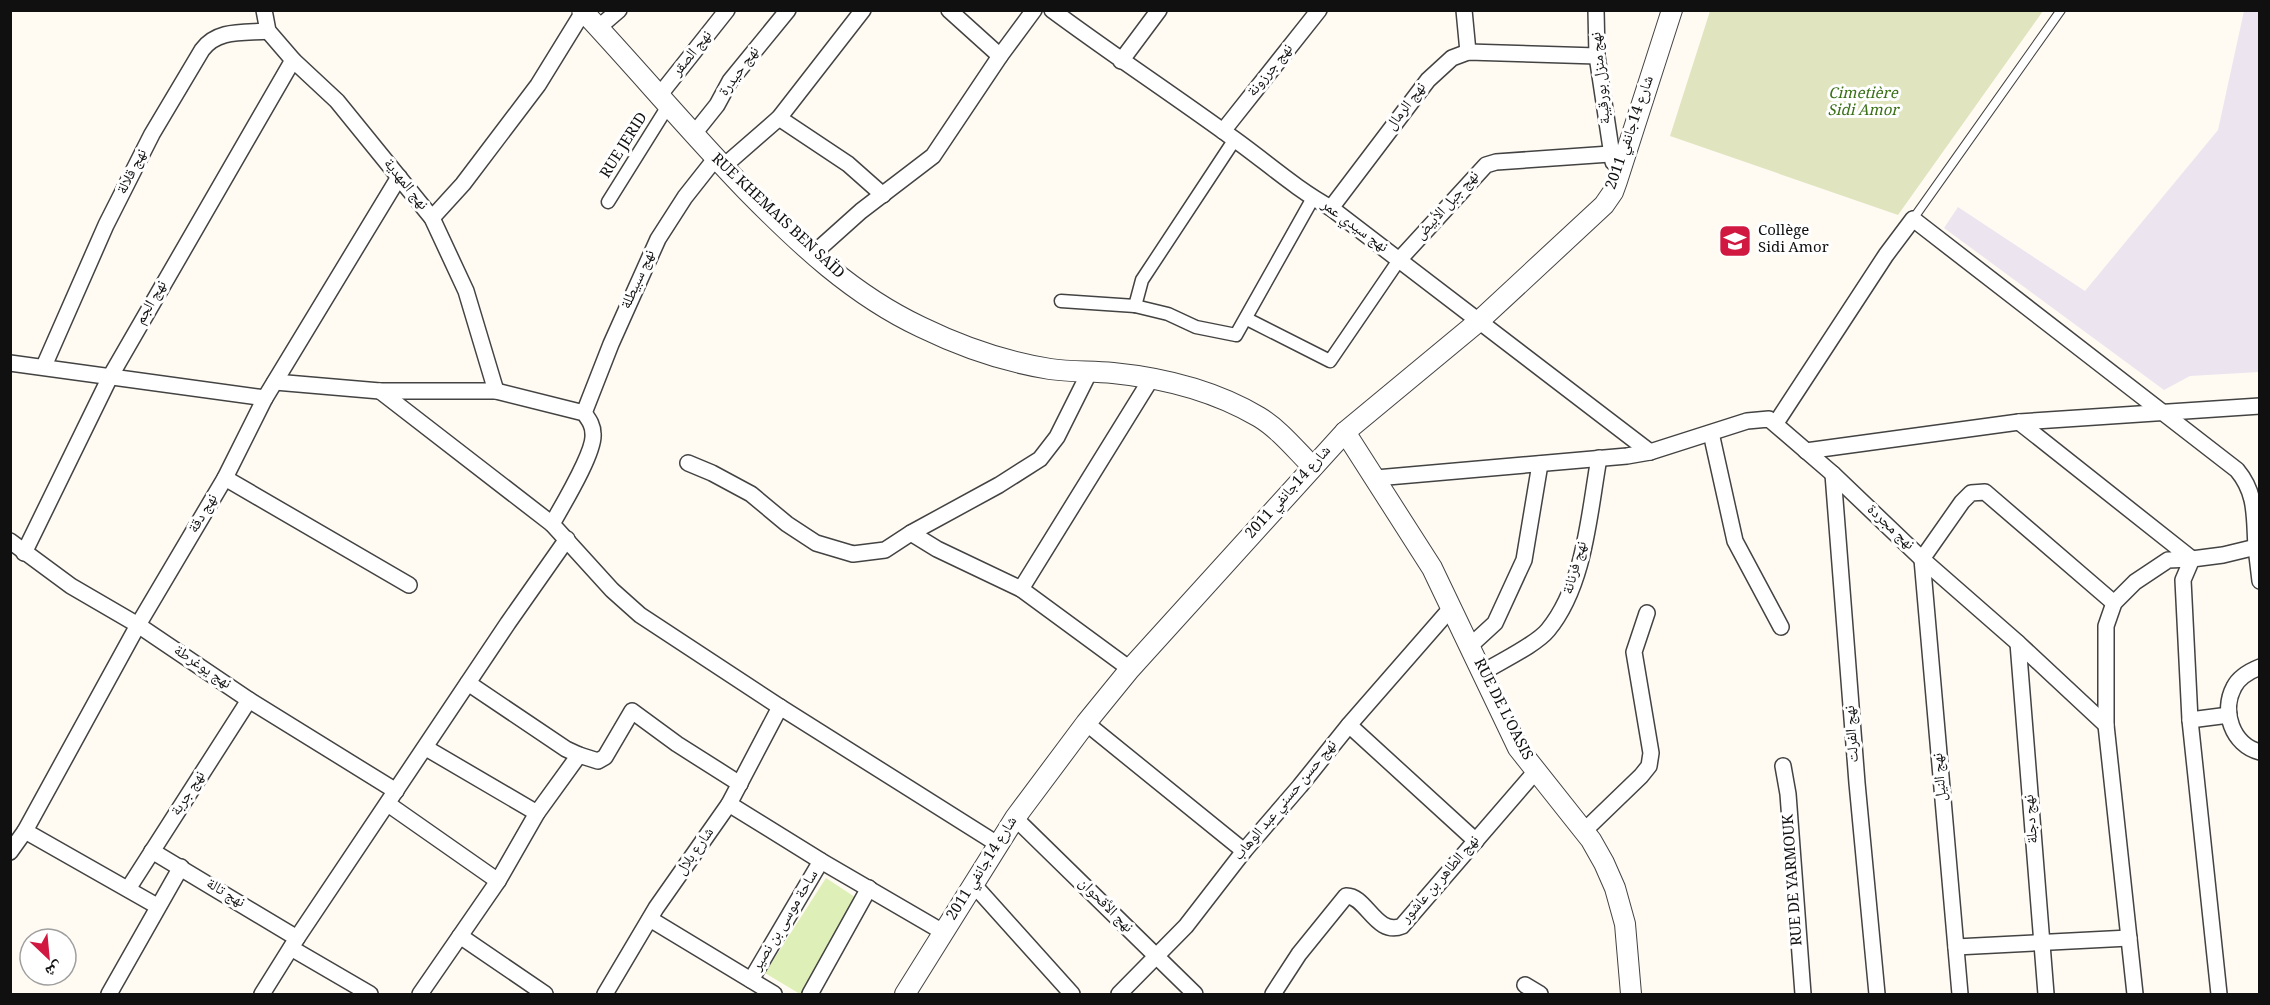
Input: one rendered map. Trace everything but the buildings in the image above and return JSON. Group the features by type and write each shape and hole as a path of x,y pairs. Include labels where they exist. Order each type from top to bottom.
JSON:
{"street":[{"path":"264,10 268,32"},
{"path":"598,28 619,10"},
{"name":"نهج الصقر","path":"663,101 727,10"},
{"name":"نهج حيدرة","path":"693,135 717,105 730,81 788,10"},
{"name":"نهج سبيطلة","path":"584,413 611,344 658,239 685,197 719,162 779,118 863,10"},
{"path":"949,10 1000,56"},
{"path":"813,254 861,211 933,156 1034,10"},
{"name":"نهج سيدي عمر","path":"1052,10 1120,61 1229,135 1313,198 1331,208 1650,452"},
{"path":"1120,61 1158,10"},
{"name":"نهج جرزونة","path":"1229,135 1319,10"},
{"path":"1464,10 1468,52 1598,56"},
{"name":"نهج منزل بورقيبة","path":"1596,10 1598,56 1610,154 1617,181"},
{"name":"شارع 14جانفي 2011","path":"905,994 1015,818 1086,723 1130,669 1344,432 1479,321 1604,205 1617,181 1672,10"},
{"path":"432,218 469,176 538,86 582,11"},
{"name":"RUE KHEMAIS BEN SAÏD","path":"582,11 719,162 813,254 841,278 884,309 923,328 999,357 1050,369 1114,373 1176,383 1222,398 1260,417 1272,426 1312,466"},
{"name":"نهج المهدية","path":"268,32 293,60 337,101 432,218 466,291 496,392"},
{"name":"نهج قلالة","path":"44,366 106,225 152,134 208,41 218,35 268,32"},
{"name":"نهج الرمال","path":"1331,208 1428,80 1452,58 1468,52"},
{"name":"نهج الجم","path":"24,553 110,377 293,60"},
{"name":"RUE JERID","path":"608,202 663,101"},
{"path":"779,118 848,164 883,195"},
{"path":"1135,306 1142,280 1229,135"},
{"name":"نهج جبل الأبيض","path":"1399,260 1486,165 1496,162 1610,154"},
{"name":"نهج دقة","path":"10,852 25,831 138,625 225,478 274,382 399,177"},
{"path":"1060,301 1135,306 1168,314 1196,327 1236,335 1313,198"},
{"path":"1376,478 1650,452 1759,418 1769,418 1776,423 1912,219 2237,470 2244,478 2253,498 2259,581"},
{"path":"1246,319 1330,361 1399,260"},
{"path":"10,363 265,398"},
{"path":"688,463 751,494 787,524 816,543 853,554 885,550 911,532 999,485 1040,459 1057,437 1090,371"},
{"path":"1021,589 1151,379"},
{"path":"274,382 380,391 496,392 584,413 592,424 594,437 577,481 552,524"},
{"path":"380,391 552,524 592,569 640,615 780,707 999,845"},
{"path":"1806,452 2019,422 2259,406"},
{"path":"2019,422 2192,559"},
{"name":"نهج مجردة","path":"1776,423 2106,725"},
{"name":"RUE DE L'OASIS","path":"1344,432 1376,478 1432,568 1518,748 1584,831 1604,863 1615,888 1625,924 1631,994"},
{"path":"1711,433 1735,541 1781,627"},
{"name":"نهج فرنانة","path":"1482,673 1547,632 1567,601 1579,570 1599,458"},
{"path":"1470,646 1495,623 1524,560 1540,464"},
{"name":"نهج الفرلت","path":"1833,474 1876,994"},
{"path":"225,478 409,585"},
{"path":"1922,559 1962,502 1971,493 1984,492 2114,603"},
{"path":"911,532 937,549 1021,589 1130,669"},
{"path":"262,994 468,682 567,539"},
{"name":"نهج يوغرطة","path":"10,542 71,586 138,625 392,798 498,880"},
{"path":"2135,994 2106,725 2106,626 2114,603 2134,582 2168,560 2223,555 2256,547"},
{"name":"نهج النيل","path":"1922,559 1960,994"},
{"path":"2192,559 2183,580 2190,720 2219,994"},
{"name":"نهج حسن حسني عبد الوهاب","path":"1119,994 1186,926 1244,851 1349,725 1452,607"},
{"path":"1584,831 1649,766 1651,753 1634,652 1647,613"},
{"name":"نهج دجلة","path":"2018,643 2046,994"},
{"path":"2259,667 2248,672 2234,686 2228,704 2230,723 2240,740 2259,752"},
{"path":"468,682 566,749 598,761 605,757 632,711 677,744 740,784"},
{"name":"نهج جربة","path":"128,889 249,700"},
{"name":"شارع بلال","path":"604,994 650,919 729,804 780,707"},
{"path":"2190,720 2229,715"},
{"path":"1086,723 1244,851"},
{"path":"1349,725 1476,841"},
{"path":"426,748 537,813"},
{"path":"420,994 498,880 537,813 579,755"},
{"name":"RUE DE YARMOUK","path":"1783,766 1788,794 1803,994"},
{"name":"نهج الطاهر بن عاشور","path":"1273,994 1299,954 1346,896 1353,898 1386,927 1396,929 1402,927 1535,771"},
{"path":"729,804 821,861 944,932"},
{"name":"نهج الأقحوان","path":"1015,818 1195,994"},
{"path":"25,831 158,906"},
{"name":"نهج تالة","path":"152,851 181,867 294,943 353,990 370,994"},
{"name":"ساحة موسى بن نصير","path":"762,989 821,861"},
{"path":"109,994 181,867"},
{"path":"974,885 1072,994"},
{"path":"810,994 868,888"},
{"path":"650,919 762,989"},
{"path":"460,936 544,994"},
{"path":"1956,947 2129,938"},
{"path":"1525,985 1540,994"}],"lane":[{"path":"1912,219 2061,10"}],"shaded area":[{"path":"2244,11 2260,11 2259,372 2190,376 2164,390 1944,228 1958,207 2085,291 2218,130"}],"green space":[{"name":"Cimetière Sidi Amor","path":"1710,10 2043,11 1898,215 1670,136"},
{"path":"826,878 864,903 805,994 800,994 765,973"}],"place":[{"name":"Collège Sidi Amor","path":"1735,241"}]}
